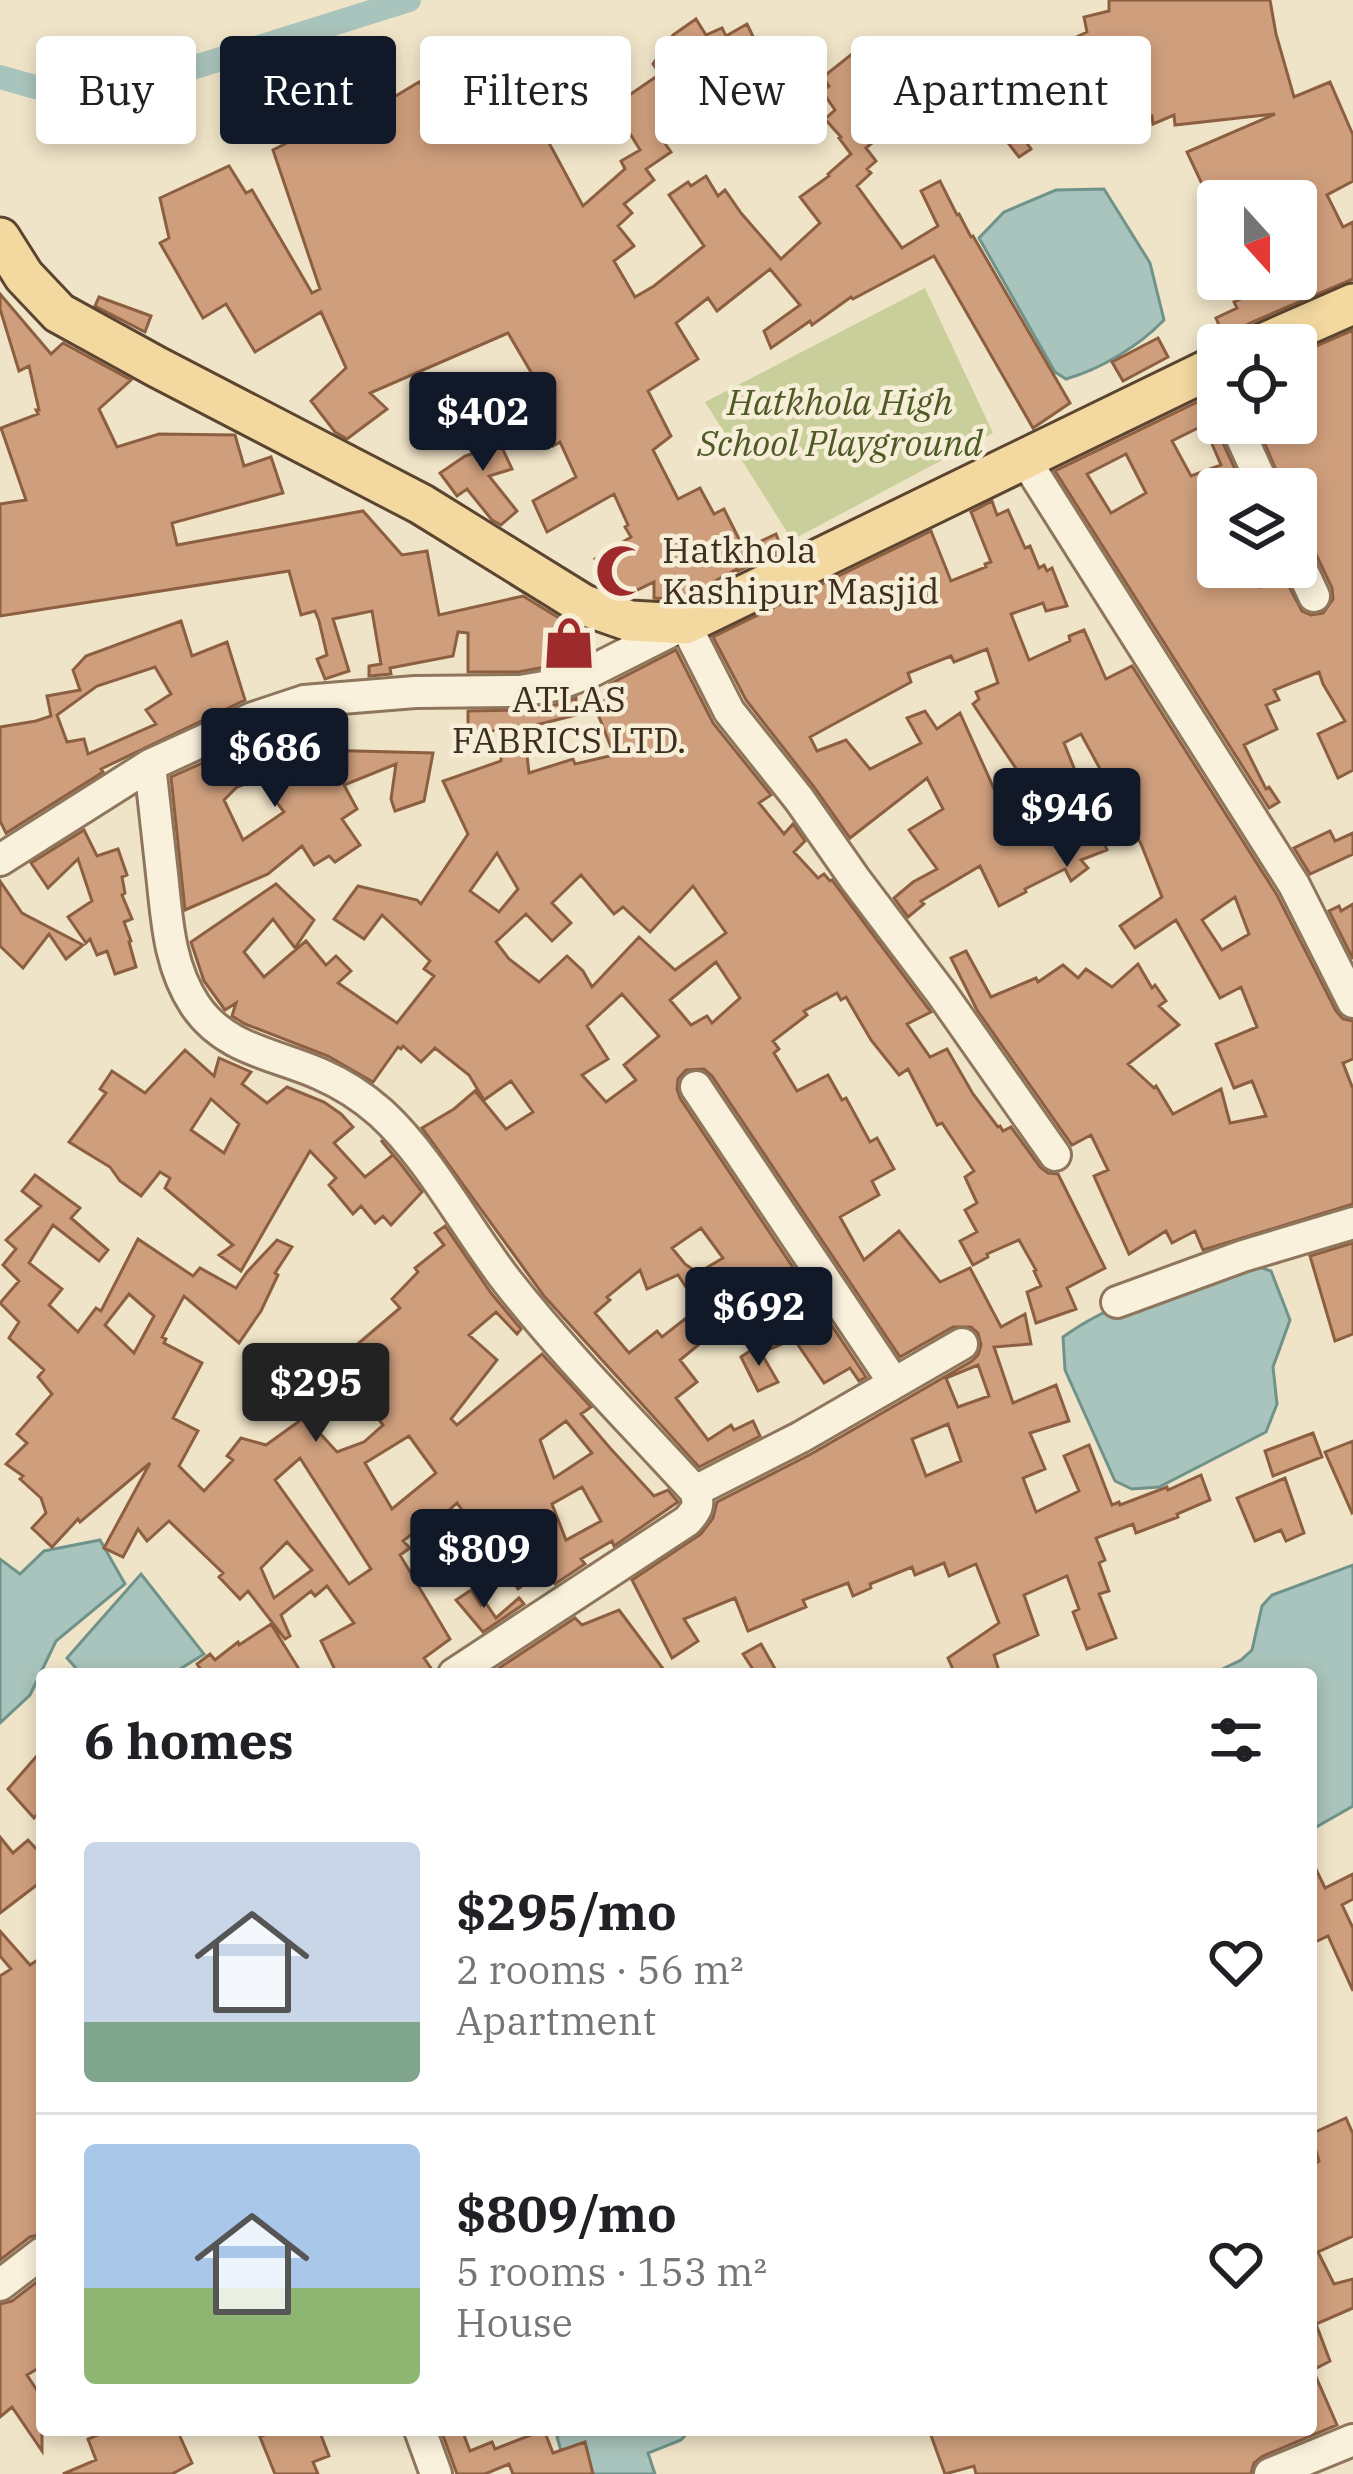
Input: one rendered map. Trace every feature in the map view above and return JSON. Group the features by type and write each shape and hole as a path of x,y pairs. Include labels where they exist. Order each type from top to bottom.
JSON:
{"main road":[{"path":"0,238 24,277 59,313 421,504 584,605 630,621 685,624 1024,458 1197,381"},
{"path":"1308,324 1353,304"}],"street":[{"path":"1024,458 1294,885 1353,1002"},
{"path":"1310,588 1314,596"},
{"path":"0,860 149,765 253,718 304,701 415,692 520,691 556,685 685,624 729,711 799,799 1055,1155"},
{"path":"149,765 170,947 193,1001 208,1022 257,1053 318,1073 354,1091 384,1116 430,1171 506,1280 699,1501 687,1521 463,1668"},
{"path":"696,1087 894,1383"},
{"path":"1117,1303 1243,1256 1353,1223"},
{"path":"695,1491 801,1437 962,1344"},
{"path":"0,2285 36,2258"},
{"path":"422,2436 436,2474"},
{"path":"1270,2474 1353,2440"}],"green space":[{"name":"Hatkhola High School Playground","path":"925,288 993,433 792,540 705,402"}],"water":[{"path":"1104,189 1150,263 1164,320 1119,356 1066,379 1055,372 979,238 1004,212 1056,190"},
{"path":"1250,1264 1271,1271 1290,1320 1273,1367 1277,1404 1266,1432 1159,1487 1132,1489 1115,1481 1065,1370 1063,1337 1129,1301"},
{"path":"100,1540 125,1584 56,1641 43,1668 36,1668 30,1695 0,1723 0,1559 20,1574 44,1551"},
{"path":"1353,1565 1353,1806 1317,1827 1317,1668 1224,1668 1252,1650 1262,1606 1272,1595"},
{"path":"141,1574 204,1654 182,1668 76,1668 67,1658"},
{"path":"685,2436 648,2453 655,2474 568,2474 557,2437"}],"building":[{"path":"1109,0 1270,0 1294,97 1330,82 1353,135 1353,181 1327,195 1343,227 1353,222 1353,279 1317,294 1317,180 1200,180 1187,152 1275,114 1175,125 1174,115 1153,124 1151,36 1078,36 1087,32 1084,17 1109,11"},
{"path":"696,19 706,35 722,28 726,36 672,36"},
{"path":"747,24 753,36 726,36"},
{"path":"851,55 851,144 871,144 866,148 876,161 857,186 902,248 938,226 921,191 940,181 1070,403 1033,428 934,256 851,297 771,348 764,331 800,305 770,269 717,311 708,298 676,323 698,359 648,391 671,436 653,450 678,499 700,488 714,514 724,509 744,549 776,534 782,550 680,600 654,598 654,582 627,595 611,589 595,559 631,537 614,494 547,532 533,501 576,477 560,442 553,446 539,426 521,386 535,379 508,333 370,393 387,409 347,439 335,432 311,401 346,368 321,312 255,352 226,304 203,318 160,243 169,238 160,198 229,166 246,193 252,190 312,293 320,289 273,150 285,144 396,144 396,96 419,82 420,144 550,144 583,206 625,169 621,161 640,150 631,135 631,94 655,77 655,144 665,144 671,152 646,169 654,180 624,204 632,213 618,226 634,246 614,261 635,297 704,246 669,195 688,182 691,186 706,176 718,196 725,190 781,259 820,223 800,197 851,154 827,121 835,110 827,98 827,74"},
{"path":"1009,144 1028,144 1031,149 1019,157"},
{"path":"0,294 51,354 63,343 131,380 99,409 117,447 159,434 235,435 244,466 271,457 283,493 172,523 177,545 363,511 402,555 427,551 439,615 523,596 559,618 575,657 518,672 468,672 468,633 458,632 453,656 369,676 369,666 381,664 372,611 333,619 349,671 325,679 317,659 327,655 319,621 315,611 301,615 289,571 0,616 0,504 26,500 1,428 39,410 29,366 19,371"},
{"path":"99,297 151,316 145,332 95,306"},
{"path":"1304,300 1248,324 1219,324 1216,318 1237,308 1234,302"},
{"path":"1353,330 1353,770 1338,778 1318,734 1345,721 1319,672 1274,690 1279,700 1266,705 1277,729 1244,745 1266,789 1279,802 1269,808 1055,471 1197,402 1197,428 1172,441 1191,476 1197,474 1197,588 1290,588 1302,611 1323,613 1333,599 1317,556 1317,468 1275,468 1265,444 1317,444 1317,346","holes":["1126,454 1146,493 1111,513 1087,474"]},
{"path":"1158,338 1168,357 1123,381 1112,362"},
{"path":"485,411 512,469 489,476 517,511 501,525 467,489 457,496 440,473 486,449 472,416"},
{"path":"1212,444 1223,444 1234,468 1213,468 1221,465"},
{"path":"992,501 997,515 1008,510 1039,568 1052,568 1067,606 1046,611 1043,603 1011,614 1029,660 1084,630 1106,679 1132,666 1277,895 1336,1011 1353,1021 1353,1059 1343,1063 1353,1089 1353,1204 1203,1250 1195,1231 1172,1243 1166,1231 1129,1254 1094,1176 1108,1170 1091,1135 1072,1145 977,1010 951,958 966,951 991,997 1036,978 1038,982 1063,965 1078,978 1086,969 1112,987 1138,964 1166,1001 1159,1006 1179,1025 1128,1064 1156,1086 1173,1114 1221,1089 1230,1123 1266,1116 1252,1081 1234,1088 1216,1044 1257,1027 1241,987 1220,998 1176,920 1135,948 1120,926 1162,897 1141,844 1081,734 1064,743 1107,850 1081,860 1088,868 1071,881 1065,869 999,906 980,866 921,901 924,904 908,917 894,898 937,869 909,830 943,809 927,778 850,838 746,700 713,637 931,531 951,581 986,567 991,562 971,512","holes":["987,649 998,683 976,692 979,699 973,704 1039,803 1008,820 960,713 937,729 925,711 907,718 921,743 870,769 846,740 817,751 810,737 911,682 908,673 951,656 954,662","1235,897 1249,934 1222,950 1202,920"]},
{"path":"181,621 192,656 227,642 245,700 101,769 103,772 6,833 0,821 0,727 51,716 47,696 80,690 73,670 86,656","holes":["155,667 171,694 146,710 156,724 88,754 84,739 67,742 57,715 97,686"]},
{"path":"676,650 713,723 771,795 759,803 784,834 793,824 805,841 794,852 818,878 824,874 832,880 931,1012 907,1024 930,1057 947,1049 998,1127 1003,1131 1011,1127 1040,1167 1058,1174 1105,1268 1067,1288 1076,1309 1036,1323 1027,1292 1041,1286 1019,1240 973,1265 960,1241 977,1232 965,1210 977,1203 965,1177 974,1171 942,1123 937,1125 908,1069 899,1075 846,997 841,1000 837,993 804,1011 807,1015 773,1041 779,1049 774,1053 797,1091 828,1075 870,1142 877,1138 894,1169 872,1181 879,1195 840,1217 864,1260 899,1231 940,1282 970,1268 1001,1327 1025,1314 1031,1344 994,1347 1013,1403 1056,1385 1069,1421 1030,1433 1045,1469 1023,1478 1036,1512 1079,1491 1064,1456 1089,1445 1112,1505 1168,1490 1201,1475 1210,1500 1136,1533 1133,1524 1096,1538 1109,1591 1099,1594 1116,1638 1087,1649 1073,1612 1079,1609 1067,1576 1024,1595 1038,1635 994,1655 998,1668 952,1668 948,1658 999,1623 976,1564 949,1576 944,1563 915,1575 912,1567 853,1596 848,1583 803,1600 806,1607 748,1631 735,1598 684,1619 698,1641 672,1658 632,1580 701,1534 717,1502 972,1361 981,1345 978,1333 971,1327 953,1327 900,1357 712,1076 704,1069 686,1070 678,1079 680,1098 866,1377 859,1381 850,1368 824,1383 794,1339 763,1352 717,1301 701,1271 723,1258 701,1228 672,1248 701,1275 686,1287 678,1275 647,1289 640,1270 595,1313 629,1353 657,1331 662,1337 685,1319 702,1342 680,1360 697,1382 676,1398 708,1440 731,1425 734,1430 753,1421 760,1436 699,1467 544,1296 422,1128 475,1091 506,1129 533,1112 511,1081 484,1100 469,1075 435,1048 421,1062 403,1046 373,1082 328,1056 245,1024 232,1016 236,1003 225,1010 204,981 191,942 276,884 314,920 295,948 273,919 244,952 264,977 306,941 326,965 336,956 351,971 338,983 397,1023 434,976 424,969 430,961 382,915 364,939 334,919 358,886 421,904 468,834 443,781 501,761 501,729 468,736 468,711 523,710 576,698 576,715 524,728 529,773 573,759 575,764 614,755 594,704 615,696 610,684","holes":["497,853 518,889 499,912 470,891","581,875 614,914 623,907 650,932 693,886 726,933 675,970 639,937 592,987 567,956 539,982 496,942 526,914 552,941 571,923 552,903","716,962 740,998 712,1023 707,1016 691,1025 670,1000","622,994 659,1036 624,1065 636,1080 606,1102 582,1075 608,1059 587,1026","978,1365 989,1396 958,1407 946,1378","948,1424 961,1461 926,1476 912,1439"]},
{"path":"268,734 274,734 279,749 433,753 424,801 395,811 391,799 396,764 344,785 357,809 342,819 360,845 335,862 329,856 314,865 302,846 268,874 185,910 171,777","holes":["259,779 284,812 243,840 224,800 237,787"]},
{"path":"84,830 97,856 118,849 127,875 122,877 122,895 132,919 124,922 136,967 115,974 107,951 97,955 90,939 86,943 68,917 92,901 78,859 48,888 31,863"},
{"path":"1330,831 1335,841 1353,833 1353,854 1310,874 1294,848"},
{"path":"0,881 22,913 83,945 66,959 49,934 23,968 0,946"},
{"path":"1353,904 1353,959 1329,911"},
{"path":"185,1050 214,1076 219,1058 251,1072 242,1084 267,1103 287,1087 324,1102 353,1127 334,1143 365,1177 393,1155 388,1149 400,1163 422,1192 391,1225 383,1216 375,1223 361,1206 353,1214 329,1185 336,1178 310,1151 241,1271 219,1255 233,1245 165,1188 170,1178 160,1172 141,1196 110,1167 69,1142 106,1093 100,1089 112,1071 145,1093","holes":["211,1099 239,1124 224,1153 191,1130"]},
{"path":"35,1175 80,1208 71,1218 108,1250 99,1261 53,1225 29,1263 62,1289 49,1305 78,1332 96,1308 101,1311 138,1239 193,1276 200,1268 236,1288 277,1240 292,1247 275,1273 261,1311 239,1343 184,1296 162,1337 164,1343 202,1363 173,1418 198,1431 179,1466 204,1491 233,1460 227,1456 241,1438 266,1445 305,1417 337,1452 364,1442 383,1425 362,1397 355,1403 334,1378 353,1362 346,1354 400,1308 392,1299 418,1272 415,1268 444,1245 435,1233 445,1226 521,1329 517,1334 496,1312 469,1335 497,1360 451,1419 457,1425 542,1354 591,1407 581,1414 654,1496 668,1490 678,1502 614,1546 612,1541 581,1559 585,1564 555,1584 545,1570 518,1589 457,1503 435,1523 431,1519 403,1541 410,1548 400,1555 450,1639 424,1658 431,1668 334,1668 321,1641 354,1623 327,1586 315,1596 311,1591 281,1615 290,1636 285,1639 248,1591 240,1599 219,1577 223,1573 169,1521 147,1541 138,1529 123,1557 104,1548 150,1463 80,1522 78,1519 52,1547 32,1528 46,1513 41,1498 6,1464 27,1443 17,1434 52,1394 38,1377 44,1370 9,1338 19,1322 0,1303 19,1281 3,1265 16,1249 6,1240 41,1206 22,1191","holes":["129,1294 154,1316 134,1353 105,1325","566,1421 592,1453 554,1478 540,1440","409,1436 436,1473 392,1509 365,1463","300,1458 371,1569 349,1584 275,1480","582,1487 601,1521 566,1540 552,1504","287,1542 312,1570 274,1598 261,1568"]},
{"path":"1353,1243 1353,1334 1335,1341 1310,1256"},
{"path":"757,1346 778,1382 758,1391 741,1357"},
{"path":"1313,1433 1322,1457 1273,1476 1265,1451"},
{"path":"1353,1441 1353,1512 1352,1513 1325,1452"},
{"path":"1285,1478 1304,1533 1286,1541 1281,1530 1255,1541 1237,1498"},
{"path":"471,1590 496,1618 519,1598 524,1604 483,1632 456,1600"},
{"path":"619,1610 662,1668 499,1668 575,1618 582,1625"},
{"path":"271,1624 298,1668 200,1668 197,1664 210,1654 215,1660"},
{"path":"761,1644 775,1668 752,1668 743,1654"},
{"path":"36,1757 34,1818 8,1789"},
{"path":"0,1837 13,1853 28,1840 36,1849 36,1886 0,1913"},
{"path":"1317,1871 1325,1888 1353,1874 1353,1899 1342,1905 1353,1928 1353,1991 1328,1936 1317,1941"},
{"path":"0,1931 30,1965 36,1961 36,2236 0,2260 0,1976 11,1969 0,1956"},
{"path":"1346,2118 1353,2134 1353,2236 1318,2252 1334,2284 1353,2279 1353,2308 1317,2324 1319,2161 1317,2131"},
{"path":"36,2283 36,2370 27,2375 36,2389 36,2436 42,2436 42,2451 12,2407 0,2417 0,2304"},
{"path":"1317,2327 1330,2361 1317,2368"},
{"path":"1317,2379 1337,2425 1317,2433"},
{"path":"180,2436 192,2463 172,2474 63,2474 96,2460 88,2439"},
{"path":"321,2436 329,2456 313,2462 318,2474 275,2474 260,2437"},
{"path":"443,2436 464,2436 470,2451 492,2442 495,2449 529,2436 546,2436 553,2453 585,2442 593,2474 513,2474 509,2464 485,2474 457,2474"},
{"path":"931,2436 1311,2436 1263,2456 1254,2463 1251,2474 976,2474 974,2466 945,2474"}],"waterway":[{"path":"0,77 70,97 192,68 409,0"}],"place":[{"name":"Hatkhola Kashipur Masjid","path":"622,571"},
{"name":"ATLAS FABRICS LTD.","path":"569,643"}]}
